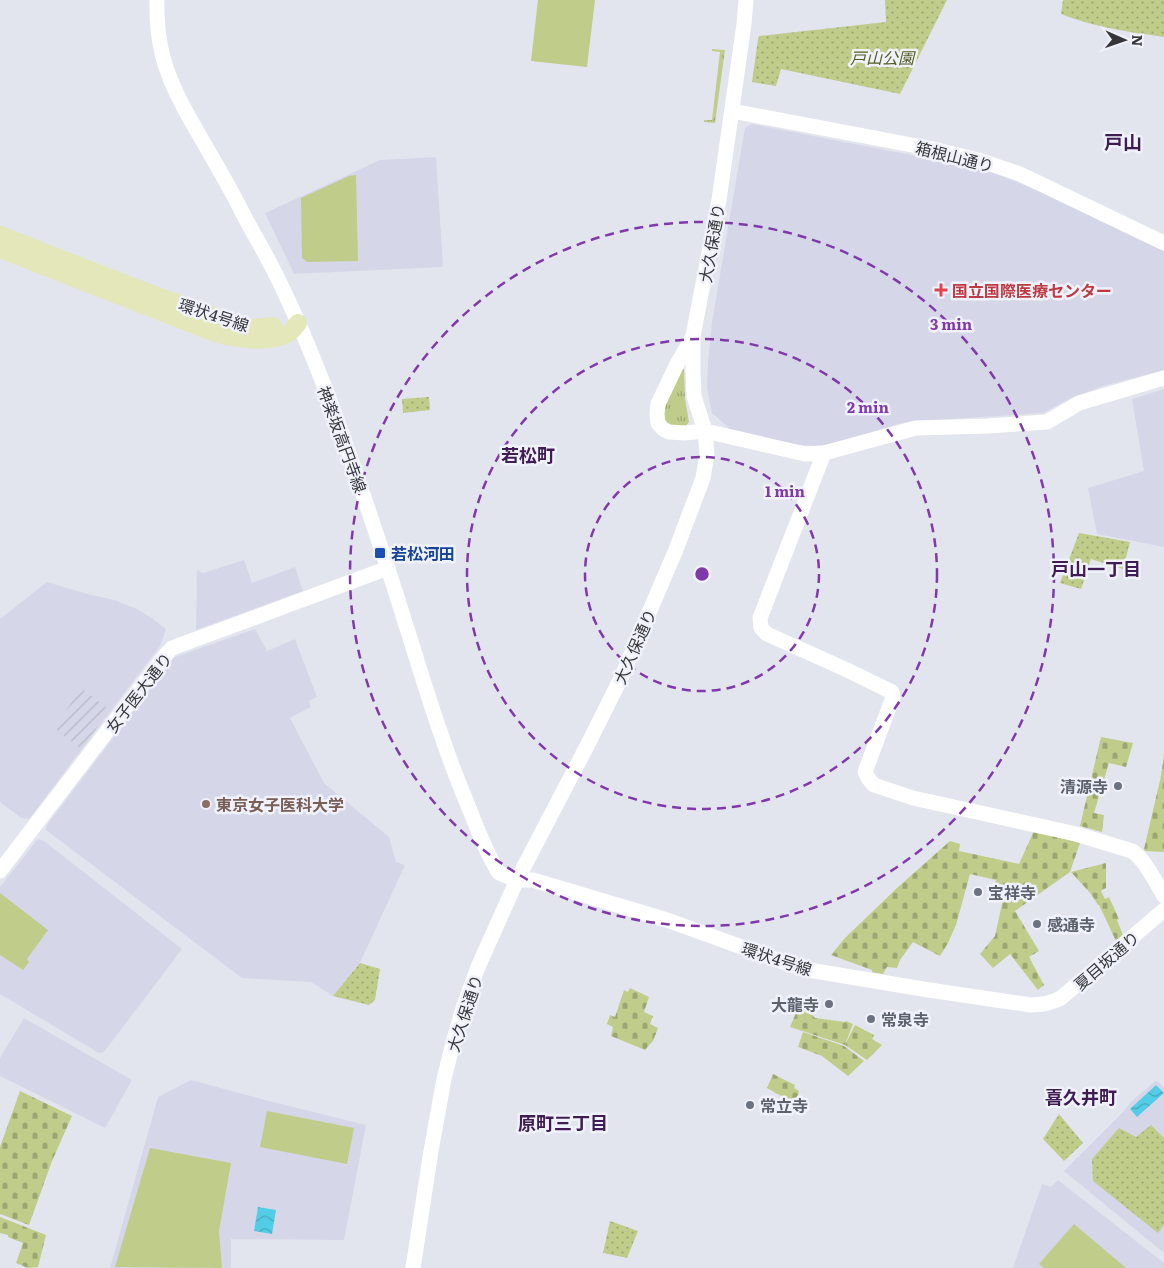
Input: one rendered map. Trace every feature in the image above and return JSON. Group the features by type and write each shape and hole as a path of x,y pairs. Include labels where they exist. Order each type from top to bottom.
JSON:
{"main road":[{"name":"環状4号線","path":"0,235 142,290 243,326 262,328 283,323 298,323"},
{"name":"環状4号線","path":"0,248 215,333 233,338 261,340 277,338 288,334 298,323"}],"street":[{"name":"神楽坂高円寺線","path":"157,0 158,36 174,89 263,249 298,323 336,419 388,568 441,736 458,782 494,866 499,873 517,880"},
{"name":"大久保通り","path":"413,1268 444,1079 463,1008 478,967 517,880 620,678 674,552 703,478 707,454 705,431 694,396 693,336 719,200 746,0"},
{"name":"箱根山通り","path":"732,111 933,149 982,161 1026,177 1164,243"},
{"path":"693,336 658,404 658,423 662,429 669,432 685,433 705,431 805,454 824,453 916,428 1046,422 1079,403 1164,378"},
{"path":"824,453 760,618 761,628 767,634 892,692 892,697 865,772 868,778 874,785 913,798 1076,834 1132,851 1136,853 1146,867 1164,896"},
{"name":"女子医大通り","path":"0,871 172,648 388,568"},
{"name":"環状4号線","path":"517,880 533,880 658,918 809,970 1016,1003 1045,1005"},
{"name":"夏目坂通り","path":"1045,1005 1067,994 1164,910"}],"shaded area":[{"name":"国立国際医療センター","path":"752,124 973,167 999,175 1056,198 1164,251 1164,370 1103,386 1069,399 1043,413 905,422 832,444 815,446 791,444 730,429 712,413 707,388 708,363 712,322 745,128"},
{"path":"436,157 442,267 294,274 265,213 380,160"},
{"path":"1164,389 1164,547 1097,534 1088,488 1144,471 1132,399"},
{"path":"244,560 252,583 295,567 303,591 196,630 197,570 203,573"},
{"path":"47,582 114,600 137,609 166,629 160,646 29,819 21,818 0,802 0,619"},
{"name":"東京女子医科大学","path":"255,629 267,651 295,639 317,697 309,701 311,707 290,718 324,783 389,837 396,862 405,865 360,963 333,996 311,982 242,978 46,830 47,825 175,657"},
{"path":"82,689 110,710 81,749 53,727"},
{"path":"39,839 182,949 104,1052 99,1053 0,994 0,887"},
{"path":"24,1018 132,1080 105,1128 0,1076 0,1058"},
{"path":"191,1080 366,1125 344,1240 231,1239 231,1268 110,1268 158,1097"},
{"path":"1155,1081 1159,1082 1164,1088 1164,1253 1064,1171 1131,1102"},
{"path":"1058,1180 1164,1263 1164,1268 1013,1268 1042,1184 1051,1187"}],"green space":[{"path":"538,0 595,0 587,67 531,61"},
{"name":"戸山公園","path":"885,0 947,0 900,94 781,69 776,86 752,82 759,36 886,22"},
{"path":"1063,0 1164,0 1164,37 1099,26 1073,19 1061,14"},
{"path":"712,49 725,50 715,123 704,122 704,120 712,120 720,52 712,51"},
{"path":"356,175 358,261 307,262 302,258 301,198 349,176"},
{"path":"682,369 684,370 685,399 689,422 685,427 669,426 663,421 663,414"},
{"path":"429,397 430,410 403,413 402,399"},
{"path":"1079,533 1130,542 1123,569 1091,559 1081,589 1060,583"},
{"path":"1101,737 1133,743 1126,767 1109,763 1094,813 1104,815 1102,832 1080,826"},
{"path":"1164,753 1164,852 1145,851 1161,776"},
{"path":"1034,831 1080,843 1070,872 1015,911 1039,951 1029,957 1044,985 1038,990 1010,954 993,968 980,954 995,936 1006,886 995,883 996,880 970,874 956,925 940,956 913,942 900,960 897,968 887,967 883,974 872,972 872,970 831,955 845,938 897,888 950,841 960,844 959,851 1019,864"},
{"path":"1106,863 1106,888 1101,891 1105,899 1109,897 1119,919 1117,920 1123,935 1116,941 1099,905 1071,872"},
{"path":"0,893 48,930 27,959 29,962 23,970 0,955"},
{"path":"360,963 380,969 375,1000 369,1005 333,996"},
{"path":"630,988 649,997 644,1012 653,1016 650,1024 658,1028 653,1041 645,1050 611,1036 613,1027 607,1024 610,1015 615,1017 624,990 628,992"},
{"path":"799,1006 812,1010 811,1014 815,1018 846,1021 853,1024 845,1045 790,1027"},
{"path":"855,1025 874,1035 872,1039 882,1045 867,1060 845,1045"},
{"path":"803,1032 844,1046 864,1061 848,1076 822,1056 798,1047"},
{"path":"773,1074 795,1085 794,1088 799,1091 798,1096 792,1102 767,1088"},
{"path":"20,1091 72,1116 52,1161 29,1225 0,1214 0,1147"},
{"path":"267,1111 354,1128 347,1164 260,1147"},
{"path":"1059,1114 1083,1143 1064,1161 1043,1139"},
{"path":"1151,1125 1164,1138 1164,1225 1158,1233 1093,1181 1092,1159 1119,1128 1136,1137"},
{"path":"150,1148 231,1163 219,1231 222,1268 115,1267"},
{"path":"0,1217 46,1235 38,1267 28,1268 16,1263 23,1243 0,1233"},
{"path":"610,1221 638,1231 627,1258 603,1253"},
{"path":"1074,1224 1126,1268 1044,1268 1039,1264"}],"water":[{"path":"1156,1085 1164,1093 1137,1117 1130,1109"},
{"path":"258,1207 276,1210 272,1234 254,1231"}],"place":[{"name":"国立国際医療センター","path":"941,290"},
{"name":"若松河田","path":"380,553"},
{"name":"清源寺","path":"1118,786"},
{"name":"東京女子医科大学","path":"206,804"},
{"name":"宝祥寺","path":"978,892"},
{"name":"感通寺","path":"1037,924"},
{"name":"大龍寺","path":"829,1004"},
{"name":"常泉寺","path":"871,1019"},
{"name":"常立寺","path":"750,1105"}],"district":[{"name":"戸山","path":"1123,141"},
{"name":"若松町","path":"528,454"},
{"name":"戸山一丁目","path":"1096,568"},
{"name":"喜久井町","path":"1081,1096"},
{"name":"原町三丁目","path":"563,1122"}]}
